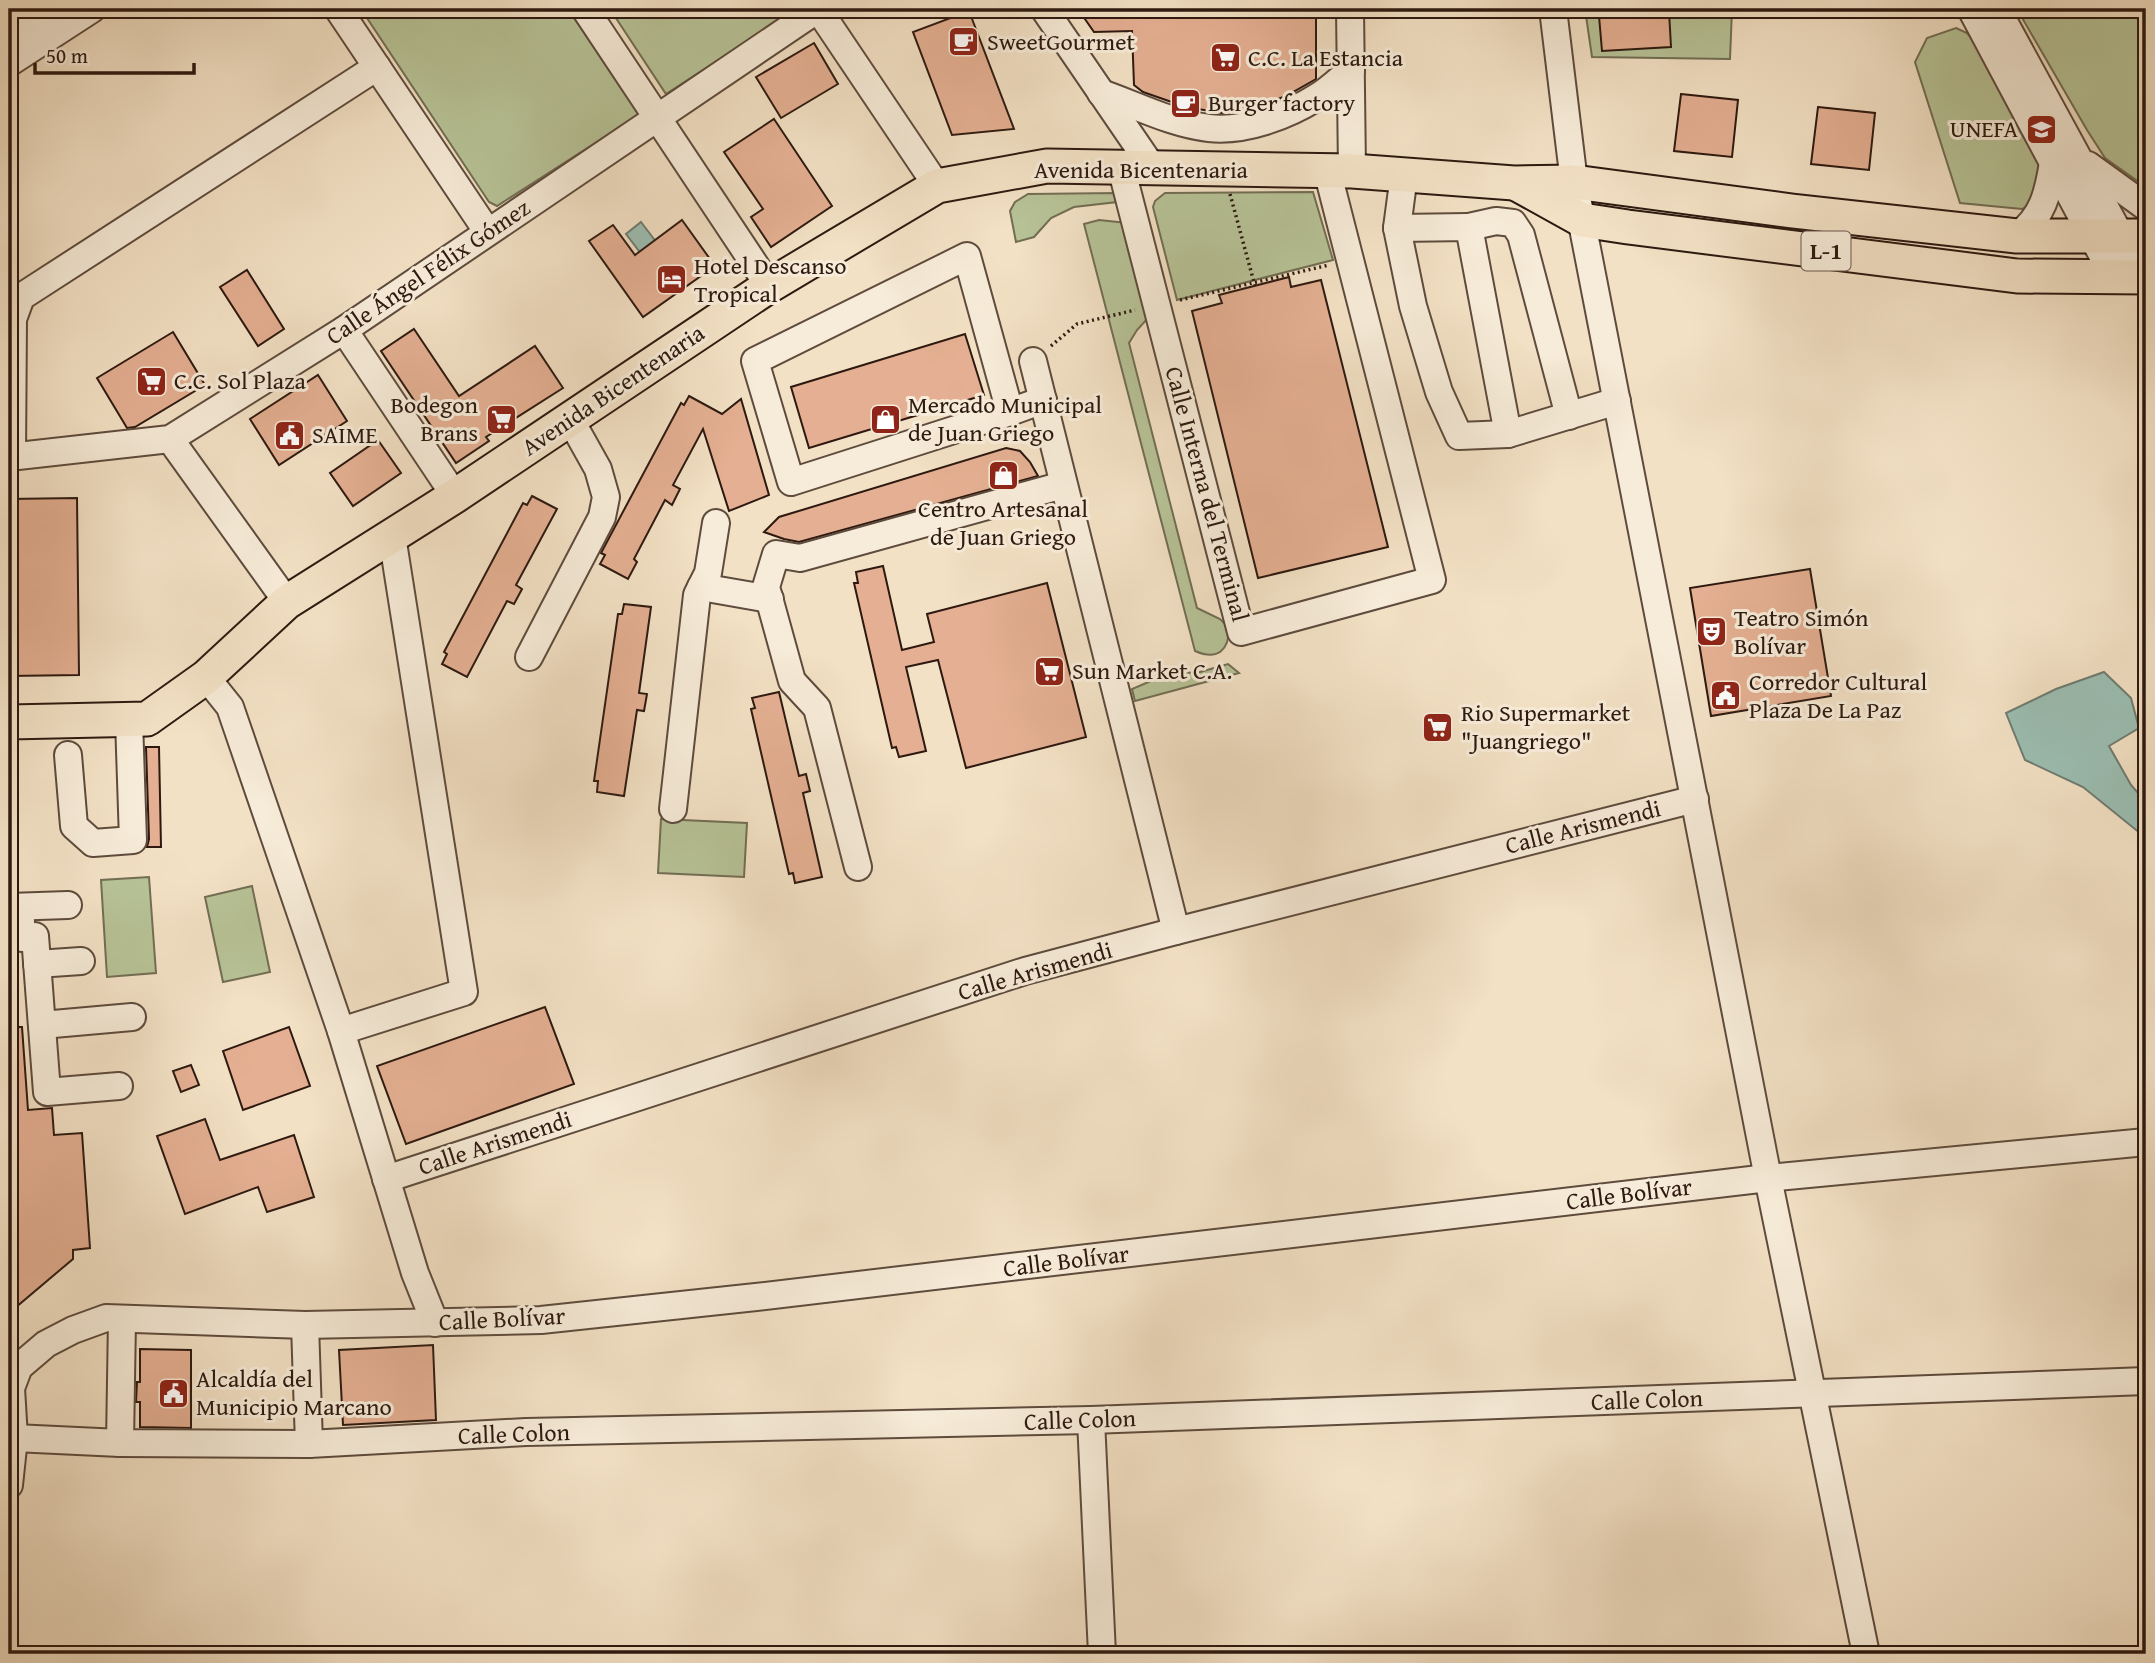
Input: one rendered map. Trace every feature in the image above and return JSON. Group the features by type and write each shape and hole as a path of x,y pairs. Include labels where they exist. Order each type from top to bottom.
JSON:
{"main road":[{"name":"Avenida Bicentenaria","path":"9,722 147,719 206,677 287,602 455,496 769,286 937,186 1047,166 1339,171 1514,183 1574,182 1792,211 2017,236 2120,236"},
{"name":"Avenida Bicentenaria","path":"1514,183 1582,220 2017,276 2134,277"}],"street":[{"path":"9,35 49,9"},
{"path":"9,63 92,9"},
{"path":"338,9 487,231"},
{"path":"585,9 769,286"},
{"path":"818,9 937,186"},
{"name":"Calle Ángel Félix Gómez","path":"10,456 170,439 344,330 818,9"},
{"name":"Calle Interna del Terminal","path":"1044,9 1101,93 1136,167 1157,305 1241,632 1432,580 1350,260 1339,171 1351,70 1350,9"},
{"path":"1553,9 1574,182 1768,1178 1867,1654"},
{"path":"1997,9 2066,160 2092,169 2146,207"},
{"path":"1971,10 2066,160 2120,236 2134,277"},
{"path":"10,456 13,319 21,297 377,67"},
{"path":"1101,93 1178,121 1210,128 1244,127 1279,116 1317,97 1351,70"},
{"path":"2017,236 2036,219 2066,160"},
{"path":"1404,175 1397,228 1413,306 1439,391 1458,436 1507,434 1617,401"},
{"path":"1397,228 1469,227 1496,221 1513,223 1521,235 1569,416"},
{"path":"1469,227 1507,434"},
{"path":"1010,412 967,256 755,360 791,482 1010,412 1043,400"},
{"path":"344,330 455,496"},
{"path":"1033,361 1176,931"},
{"path":"529,657 602,517 606,497 598,469 570,419"},
{"path":"170,439 287,602"},
{"path":"858,867 817,708 792,681 766,587 776,554 800,558 1063,485"},
{"path":"673,809 697,595 708,573 716,523"},
{"path":"341,1031 464,992 393,536"},
{"path":"701,587 770,599"},
{"path":"206,677 230,707 341,1031 415,1273 435,1323"},
{"path":"68,755 74,826 93,843 133,840 129,720"},
{"name":"Calle Arismendi","path":"386,1179 1025,971 1695,799"},
{"path":"68,905 14,907 22,937 35,936 47,1092 119,1086"},
{"path":"37,964 81,961"},
{"path":"42,1025 132,1017"},
{"name":"Calle Bolívar","path":"9,1485 14,1438 10,1387 19,1367 46,1344 106,1318 304,1325 541,1320 1768,1178 2146,1142"},
{"path":"380,1324 410,1296 415,1273"},
{"path":"120,1443 122,1319"},
{"path":"304,1325 309,1444"},
{"name":"Calle Colon","path":"14,1438 120,1443 309,1444 526,1432 1091,1420 2146,1381"},
{"path":"1091,1420 1102,1654"}],"path":[{"path":"1223,168 1255,284"},
{"path":"1033,361 1077,324 1350,260"}],"green space":[{"path":"361,9 568,9 639,115 497,206 489,202"},
{"path":"610,9 797,9 666,94"},
{"path":"1585,9 1732,9 1730,59 1592,57"},
{"path":"2017,9 2133,9 2146,36 2146,187 2105,158"},
{"path":"1956,28 1967,33 1973,40 2041,167 2031,204 2022,209 1960,203 1915,62 1927,38"},
{"path":"1313,192 1333,260 1177,300 1153,207 1155,201 1165,193"},
{"path":"1117,193 1117,202 1074,207 1051,218 1034,237 1016,242 1010,211 1015,202 1028,194"},
{"path":"1099,220 1127,223 1149,317 1129,343 1197,608 1220,619 1229,628 1224,648 1216,654 1195,651 1084,224"},
{"path":"1228,664 1239,673 1135,701 1132,689 1167,674 1200,672"},
{"path":"661,819 747,823 744,877 658,873"},
{"path":"149,877 156,973 107,977 101,880"},
{"path":"252,886 270,972 223,982 205,897"}],"water":[{"path":"641,222 657,243 642,255 626,234"},
{"path":"2104,672 2131,698 2139,728 2109,746 2131,785 2146,802 2146,838 2083,787 2025,760 2006,713 2056,689"}],"building":[{"name":"C.C. La Estancia","path":"1078,9 1316,9 1316,79 1286,96 1248,110 1222,113 1186,107 1143,92 1134,85 1132,31 1094,32"},
{"path":"969,11 1014,129 952,135 913,32"},
{"path":"1669,11 1671,47 1602,51 1599,16"},
{"path":"814,43 838,84 781,118 756,77"},
{"path":"1681,94 1738,100 1732,157 1674,151"},
{"path":"1818,107 1875,113 1869,170 1811,164"},
{"path":"774,119 832,206 771,247 751,217 763,209 724,152"},
{"path":"682,220 715,266 643,317 589,241 613,225 635,255"},
{"path":"247,270 284,329 258,346 220,287"},
{"path":"1289,277 1291,287 1321,280 1388,547 1258,578 1192,311 1222,303 1219,295"},
{"path":"414,329 459,396 535,346 563,388 486,437 489,441 456,463 381,351"},
{"name":"C.C. Sol Plaza","path":"173,332 205,385 135,427 127,428 97,378"},
{"path":"965,334 984,395 809,448 791,387"},
{"path":"318,375 347,421 279,465 250,419"},
{"path":"689,396 722,414 741,399 769,495 729,511 703,429 673,485 680,489 672,505 665,500 634,559 637,562 628,579 600,564 605,555 601,553 681,403 684,405"},
{"path":"378,440 401,473 353,506 330,473"},
{"path":"1006,448 1020,451 1038,476 799,542 764,532 779,517"},
{"path":"532,496 557,509 516,585 522,589 514,604 507,601 467,677 442,664 447,654 444,652 523,503 527,505"},
{"path":"77,498 79,675 9,676 9,499"},
{"path":"883,566 902,650 934,642 927,614 1047,583 1086,737 966,768 938,660 906,667 926,751 899,757 896,747 892,748 854,583 858,583 856,572"},
{"path":"1810,569 1831,696 1711,716 1690,588"},
{"path":"624,604 651,607 639,693 647,694 644,711 637,710 624,796 597,792 598,781 594,781 618,614 622,614"},
{"path":"779,692 799,776 806,774 810,791 803,793 822,877 795,883 793,873 789,874 751,709 755,708 752,698"},
{"path":"146,747 159,747 161,847 147,847"},
{"path":"545,1007 574,1084 406,1144 377,1066"},
{"path":"9,1027 22,1027 28,1110 52,1108 54,1135 82,1133 90,1248 73,1250 73,1259 9,1313"},
{"path":"289,1027 310,1086 243,1110 223,1051"},
{"path":"191,1065 199,1085 181,1092 173,1071"},
{"path":"205,1119 220,1160 294,1135 314,1197 267,1212 258,1187 185,1214 157,1136"},
{"path":"433,1345 436,1420 343,1425 339,1350"},
{"path":"140,1349 191,1350 191,1428 140,1427 140,1402 136,1402 137,1382 140,1382"}],"place":[{"name":"SweetGourmet","path":"964,42"},
{"name":"C.C. La Estancia","path":"1225,58"},
{"name":"Burger factory","path":"1185,103"},
{"name":"UNEFA","path":"2041,129"},
{"name":"Hotel Descanso Tropical","path":"671,280"},
{"name":"C.C. Sol Plaza","path":"151,381"},
{"name":"Bodegon Brans","path":"501,419"},
{"name":"Mercado Municipal de Juan Griego","path":"885,419"},
{"name":"SAIME","path":"289,435"},
{"name":"Centro Artesanal de Juan Griego","path":"1003,475"},
{"name":"Teatro Simón Bolívar","path":"1711,632"},
{"name":"Sun Market C.A.","path":"1049,671"},
{"name":"Corredor Cultural Plaza De La Paz","path":"1726,696"},
{"name":"Rio Supermarket \"Juangriego\"","path":"1438,727"},
{"name":"Alcaldía del Municipio Marcano","path":"173,1393"}]}
